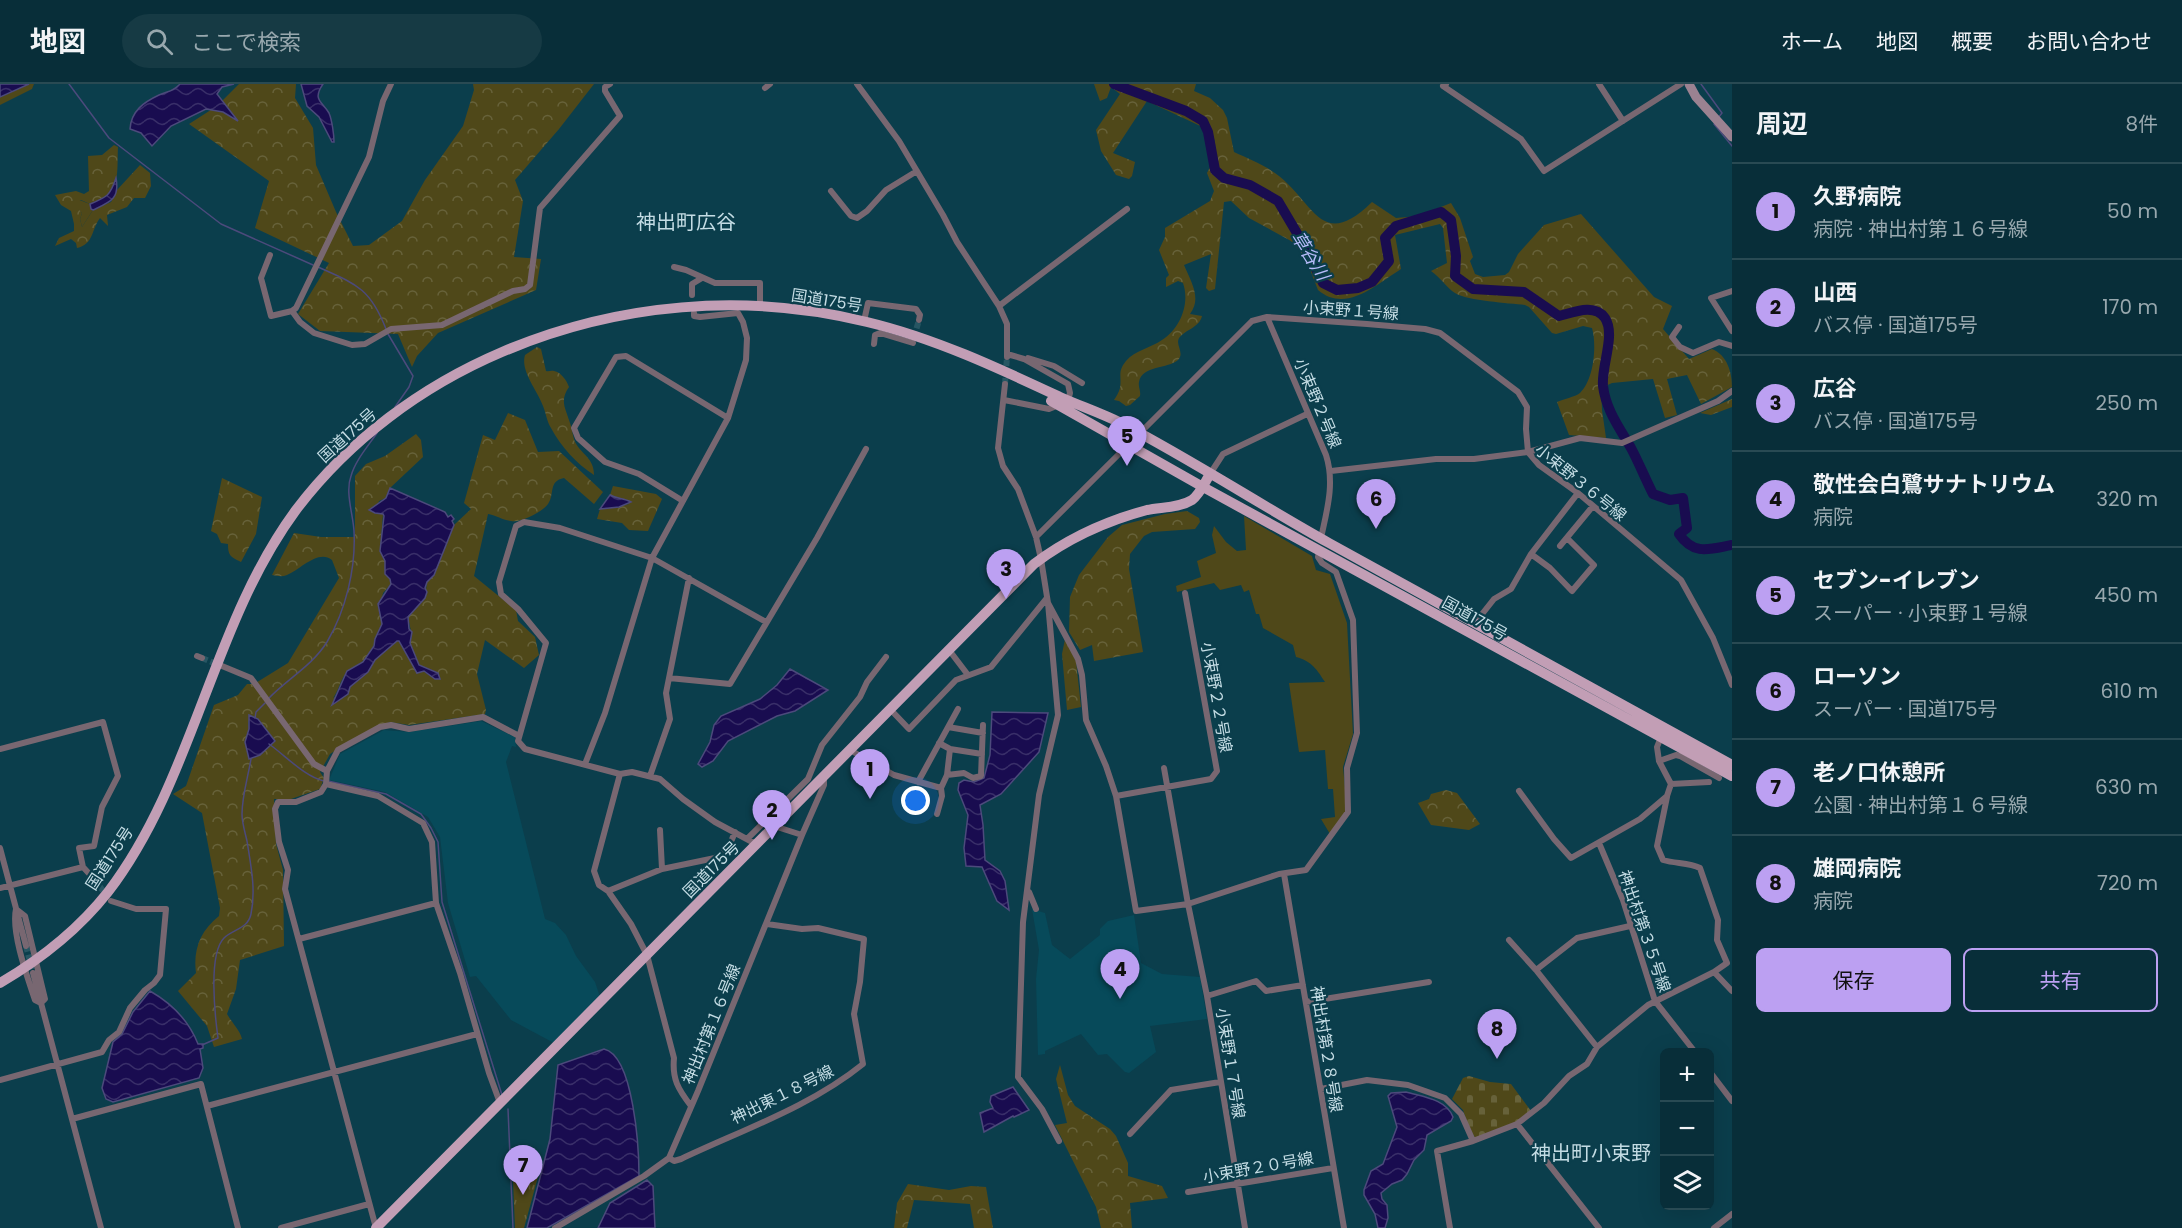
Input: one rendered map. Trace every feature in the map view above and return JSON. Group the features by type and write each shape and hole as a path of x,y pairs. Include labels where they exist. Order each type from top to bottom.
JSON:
{"highway":[{"name":"国道175号","path":"0,983 29,970 36,961 64,938 108,891 129,859 172,777 233,626 264,559 293,514 319,482 373,430 437,385 490,357 521,344 589,322 640,312 704,305 739,309 760,306 864,321 927,340 972,359 998,375 1064,403 1116,421 1210,474 1320,544 1337,566 1663,733 1732,765"},
{"name":"国道175号","path":"1064,403 1107,434 1203,487 1475,623 1732,776"},
{"name":"国道175号","path":"376,1228 647,955 752,842 774,826 1020,577 1066,542 1097,527 1148,510 1187,502 1195,498 1210,474"}],"main road":[{"path":"1689,84 1696,97 1732,137"}],"street":[{"path":"270,255 261,278 271,316 296,308 312,278 369,157 383,101 391,84"},
{"path":"292,311 300,322 314,333 352,345 364,344 391,329 442,325 513,291 525,289 530,285 540,208 620,116 605,91 605,87 610,84"},
{"path":"857,84 893,133 944,215 957,242 999,306 1007,324 1007,355 1030,358 1054,366 1082,383"},
{"path":"1446,84 1443,86 1521,138 1544,171 1681,84"},
{"path":"1599,84 1623,121"},
{"path":"831,191 851,216 857,218 867,211 886,190 917,171"},
{"path":"999,306 1127,209"},
{"path":"674,267 722,284 760,283 760,306"},
{"path":"692,295 692,284 702,278"},
{"path":"1732,291 1711,298 1732,331"},
{"path":"864,321 868,303 916,309 920,315 919,320"},
{"path":"585,764 605,713 652,558 728,418 746,360 747,338 739,309 700,317 694,316 694,312"},
{"path":"1144,429 1251,321 1267,317"},
{"name":"小束野２号線","path":"1267,317 1331,471 1329,501 1320,544"},
{"name":"小束野１号線","path":"1267,317 1425,329 1440,333 1518,392 1527,407 1528,452"},
{"path":"1679,327 1672,337 1680,347 1693,353 1719,342 1732,346"},
{"path":"874,344 875,335 880,333 913,343"},
{"path":"683,501 639,474 605,462 578,438 574,428 616,357 626,356 728,418"},
{"path":"1004,400 1049,409 1064,403 1071,393 1068,384 1024,358"},
{"path":"1005,384 998,448 1004,466 1018,489 1036,537 1041,559 1048,601 1058,715 1039,795 1023,921 1018,1077 1042,1109 1059,1140"},
{"path":"1528,452 1580,438 1622,443 1718,401 1732,391"},
{"path":"1210,474 1223,454 1308,414"},
{"path":"669,678 730,684 817,538 866,449"},
{"path":"1036,537 1124,449"},
{"name":"小束野３６号線","path":"1331,471 1436,459 1474,459 1528,452 1539,465 1578,493 1682,580 1713,638 1732,685"},
{"path":"1475,623 1494,599 1511,589 1531,554 1578,493"},
{"path":"1560,546 1593,506"},
{"path":"766,622 652,558 560,528 524,522 516,526 499,582 501,594 518,609 546,643 518,741 525,749 620,774 632,772 660,778 715,822 752,842 808,779 822,745 860,697 867,682 886,657"},
{"path":"1531,554 1550,568 1572,591 1594,565 1567,538"},
{"path":"1048,601 1078,658 1086,720 1116,796 1136,911 1188,904 1284,874 1306,870 1348,812 1347,768 1357,733 1353,620 1336,572 1337,566"},
{"path":"650,776 670,719 666,693 689,578"},
{"name":"小束野２２号線","path":"1116,796 1211,779 1217,771 1185,593"},
{"path":"890,709 909,729 956,680 991,667 1048,601"},
{"path":"949,650 968,675"},
{"path":"222,666 251,678 315,764 327,771"},
{"path":"918,782 958,709"},
{"path":"376,1228 285,890 288,870 279,842 275,809 278,802 296,802 321,792 326,784 327,771 338,750 380,727 391,725 409,729 483,717 519,736"},
{"path":"0,749 103,722 118,776 102,807 94,846 79,848 83,867 94,879"},
{"path":"947,775 964,773 973,778 981,776 983,725"},
{"path":"948,727 983,733"},
{"path":"1450,1228 1437,1151 1473,1141 1517,1124 1544,1103 1569,1076 1587,1064 1597,1047 1655,1001 1714,972 1727,963 1717,940 1718,920 1700,868 1691,864 1677,864 1663,860 1657,846 1671,784 1659,760 1657,747 1663,733"},
{"path":"939,743 950,749 982,753"},
{"path":"937,814 947,775 950,749"},
{"path":"850,750 894,775 942,788"},
{"path":"1659,760 1680,756 1719,778"},
{"name":"小束野１７号線","path":"1164,768 1207,996 1245,1228"},
{"path":"620,774 594,871 599,885 608,891 631,924 647,955 674,1058 673,1073 691,1106"},
{"name":"神出村第１６号線","path":"669,1158 802,835 825,785 824,776"},
{"path":"1671,784 1709,782"},
{"path":"326,784 378,796 423,823 432,842 436,903 500,1103"},
{"path":"1519,791 1571,858 1640,819 1667,796"},
{"path":"774,826 802,835"},
{"path":"660,830 662,869"},
{"path":"608,891 662,869 715,858 729,849 735,832"},
{"name":"神出村第３５号線","path":"1599,843 1623,900 1655,1001 1691,1048"},
{"path":"0,848 26,946"},
{"path":"0,888 83,867"},
{"name":"神出村第２８号線","path":"1284,874 1344,1228"},
{"path":"1028,891 1036,909"},
{"path":"0,1080 102,1052 109,1040 119,1032 130,1008 160,975 166,909 136,909 111,901"},
{"path":"299,939 436,903"},
{"path":"16,909 25,916 45,999 41,1003"},
{"path":"16,909 14,919 35,1000 41,1003 101,1228"},
{"name":"神出東１８号線","path":"669,1158 674,1161 681,1159 781,1113 844,1079 863,1064 854,1014 864,939 818,928 802,929 767,924"},
{"path":"1536,970 1577,938 1630,926"},
{"path":"1509,939 1597,1047"},
{"path":"1714,972 1732,991"},
{"path":"1207,996 1257,981 1266,991 1303,985"},
{"path":"1306,1002 1429,982"},
{"path":"207,1106 477,1034"},
{"path":"1714,1077 1732,1101"},
{"path":"1321,1089 1367,1080 1408,1085 1445,1098 1461,1114 1473,1141"},
{"path":"1130,1134 1171,1090 1220,1082"},
{"path":"72,1119 201,1084 238,1228"},
{"path":"1517,1124 1599,1228"},
{"path":"555,1228 644,1176 669,1158"},
{"name":"小束野２０号線","path":"1188,1192 1333,1168"},
{"path":"280,1228 305,1225 369,1204"},
{"path":"1714,1228 1732,1214"}],"shaded area":[{"path":"481,721 515,737 516,747 512,746 506,762 545,919 555,923 566,935 576,956 595,982 600,997 554,1043 511,1020 476,976 470,977 448,903 440,837 428,817 385,792 329,780 340,754 384,730 409,732"},
{"path":"1032,909 1045,913 1052,945 1070,959 1100,935 1100,929 1108,921 1134,915 1141,963 1162,974 1200,977 1207,1019 1150,1026 1156,1052 1129,1073 1125,1072 1107,1054 1098,1055 1081,1034 1045,1051 1045,1054 1038,1055 1036,979 1039,950"}],"green space":[{"path":"34,84 32,89 0,105 0,97"},
{"path":"239,84 296,84 295,98 313,128 316,165 353,246 369,245 402,221 425,180 463,126 474,90 473,84 594,84 515,180 523,201 514,257 541,259 536,290 438,333 417,356 412,367 398,334 320,331 298,314 329,263 255,228 269,181 189,124 217,106"},
{"path":"1094,84 1196,84 1194,91 1210,98 1223,110 1227,118 1234,152 1263,165 1279,176 1311,210 1330,223 1341,223 1355,216 1372,202 1396,218 1418,216 1451,203 1460,218 1473,257 1470,261 1475,274 1483,277 1505,275 1509,272 1518,254 1544,225 1581,214 1654,297 1672,306 1663,329 1689,359 1712,349 1717,352 1728,365 1732,387 1701,404 1687,375 1667,379 1677,415 1665,418 1653,379 1612,383 1601,388 1606,438 1569,435 1557,402 1575,396 1585,387 1593,362 1592,328 1583,326 1556,334 1552,333 1525,305 1479,300 1455,293 1431,271 1447,263 1443,228 1440,224 1395,235 1401,269 1372,289 1350,298 1329,297 1318,290 1305,257 1291,241 1249,218 1231,201 1224,202 1215,289 1209,291 1206,288 1211,254 1184,265 1195,296 1190,314 1202,316 1200,320 1179,338 1181,355 1178,360 1145,373 1139,382 1140,396 1126,406 1114,400 1120,388 1123,365 1134,354 1169,335 1182,314 1185,299 1183,283 1178,281 1166,287 1166,278 1169,275 1159,250 1165,237 1165,228 1210,201 1214,191 1207,173 1214,158 1215,142 1211,131 1147,101 1113,153 1135,162 1132,176 1129,179 1116,175 1101,151 1096,130 1120,94 1111,87 1107,98 1100,101"},
{"path":"114,145 118,147 118,166 112,191 104,198 90,204 81,200 72,201 82,213 80,219 82,227 93,210 111,202 117,190 140,165 150,173 151,186 145,198 134,198 127,207 107,215 108,226 100,218 89,240 82,246 77,248 76,243 71,239 55,246 59,238 74,231 74,224 71,211 61,205 55,195 76,191 84,194 89,191 88,156 102,155"},
{"path":"77,199 90,204 93,210 82,227 80,219 82,213 72,203"},
{"path":"537,347 541,349 546,371 559,373 569,387 564,397 565,409 575,442 592,464 594,475 570,454 550,426 541,400 525,368 525,355"},
{"path":"1732,399 1732,407 1711,415 1700,413"},
{"path":"508,413 525,420 538,452 559,451 603,492 594,504 564,478 554,485 548,504 531,516 511,521 488,514 474,576 516,610 518,621 535,637 539,655 524,668 485,640 477,674 485,714 409,725 390,722 359,736 330,754 320,772 324,778 320,789 291,799 274,799 276,844 283,870 284,946 240,960 236,989 227,1014 242,1039 214,1047 207,1026 178,991 196,973 199,942 207,928 219,916 220,908 202,813 173,794 186,786 214,705 238,695 247,684 254,684 288,663 339,578 332,560 327,557 315,559 287,575 272,575 294,533 321,537 355,537 355,476 366,464 385,456 416,434 421,440 423,457 390,488 386,498 379,501 375,513 383,514 380,551 385,561 385,574 391,584 383,593 379,611 382,624 369,654 346,673 333,698 368,672 375,660 397,641 411,663 435,679 427,669 419,665 410,643 412,636 408,617 425,598 427,582 434,575 454,525 471,509 464,503 483,435 495,440","holes":["248,720 260,755 245,742 249,729"]},
{"path":"222,478 262,497 256,534 241,562 231,556 228,544 221,543 217,534 211,531"},
{"path":"613,486 656,494 662,499 648,531 629,530 622,523 597,519 600,509 629,504 610,495"},
{"path":"1187,511 1199,518 1200,522 1195,529 1152,532 1144,536 1130,554 1129,569 1143,652 1094,661 1092,645 1080,650 1069,632 1070,597 1079,575 1108,537 1122,525"},
{"path":"1244,516 1312,556 1316,570 1330,574 1347,623 1353,734 1343,767 1346,813 1330,834 1321,819 1335,817 1333,789 1328,789 1325,750 1299,752 1289,683 1325,682 1317,670 1296,657 1293,645 1263,628 1249,590 1244,592 1241,585 1220,590 1214,583 1177,592 1176,586 1201,577 1197,561 1216,553 1212,535 1214,526 1226,542 1237,551 1246,550"},
{"path":"1065,639 1076,661 1081,707 1067,710 1062,654"},
{"path":"1446,790 1457,793 1480,824 1469,830 1431,825 1418,803 1429,799 1431,794"},
{"path":"1060,1065 1068,1095 1075,1106 1110,1129 1116,1136 1128,1163 1128,1176 1162,1186 1168,1198 1130,1203 1132,1228 1101,1228 1096,1207 1055,1125 1067,1123 1056,1079"},
{"path":"1469,1076 1490,1082 1511,1084 1531,1111 1516,1122 1475,1138 1463,1110 1452,1099 1463,1078"},
{"path":"512,1156 542,1162 524,1228 515,1228"},
{"path":"908,1184 949,1190 971,1186 986,1187 993,1228 974,1228 970,1204 914,1200 907,1228 894,1228 897,1203"}],"water":[{"path":"0,84 29,84 0,97"},
{"path":"180,84 234,84 222,87 217,94 238,121 223,112 206,109 171,126 152,146 141,133 130,129 133,117 143,104 173,90"},
{"path":"301,84 323,84 318,97 329,113 334,142 319,117 307,106"},
{"path":"116,178 116,191 112,199 91,209 90,204 110,192"},
{"path":"390,488 445,512 448,517 451,515 454,519 452,521 454,525 434,575 427,582 425,598 408,617 409,629 412,632 410,643 419,665 438,673 440,679 435,679 424,671 417,673 397,641 375,660 368,672 350,687 348,694 332,705 347,671 363,662 374,646 382,624 378,604 391,584 385,574 385,561 380,551 384,516 369,510 386,498"},
{"path":"610,495 631,502 619,507 600,509"},
{"path":"790,669 828,690 795,711 777,716 728,741 713,761 702,767 698,764 710,742 714,725 721,716 760,699 777,685"},
{"path":"992,712 1048,713 1039,752 1001,794 980,805 985,860 1000,871 1005,881 1009,910 997,901 982,867 966,866 964,848 968,815 958,790 959,783 964,780 974,782 984,778 990,755"},
{"path":"249,715 258,719 275,741 260,755 249,759 245,742 249,729"},
{"path":"150,991 178,1013 190,1028 198,1044 203,1044 203,1048 200,1049 203,1068 199,1078 113,1102 106,1099 102,1088 113,1042 122,1034 133,1012"},
{"path":"604,1049 614,1055 628,1085 636,1126 639,1176 547,1228 527,1228 550,1139 558,1065"},
{"path":"1013,1087 1029,1110 984,1132 980,1113 993,1108 990,1102 991,1096"},
{"path":"1406,1092 1440,1102 1453,1117 1451,1121 1427,1135 1424,1150 1414,1160 1407,1174 1402,1180 1392,1184 1381,1193 1387,1205 1388,1218 1385,1228 1378,1228 1375,1214 1364,1195 1364,1190 1371,1171 1383,1164 1397,1127 1388,1096 1391,1093"},
{"path":"647,1180 653,1186 655,1228 598,1228 610,1203"}],"waterway":[{"path":"69,84 109,138 221,224 313,265"},
{"name":"草谷川","path":"1114,84 1186,111 1203,121 1208,132 1215,170 1224,178 1250,185 1278,201 1323,283 1337,290 1358,288 1372,282 1389,261 1385,238 1396,226 1441,212 1451,220 1456,256 1455,276 1473,289 1524,292 1559,316 1584,310 1601,313 1608,325 1609,333 1603,378 1607,403 1653,494 1670,500 1683,498 1687,528 1679,534 1691,546 1703,549 1732,545"},
{"path":"1701,84 1722,113 1718,118"},
{"path":"1714,124 1732,146"},
{"path":"318,267 360,289 374,304 386,329"},
{"path":"388,334 413,376 409,387 395,407"},
{"path":"268,699 321,651 340,616 351,574 354,545 349,482 355,465 377,433"},
{"path":"255,718 256,712 265,703"},
{"path":"269,744 303,771 324,781"},
{"path":"202,1045 218,1038 214,971 219,946 224,938 244,926 251,914 252,878 242,814 251,759"},
{"path":"328,781 386,794 421,814 431,828 438,842 442,902 502,1095"},
{"path":"508,1109 513,1228"}],"tunnel":[{"path":"914,337 919,320"},
{"path":"1005,384 1007,357"},
{"path":"202,658 219,665"},
{"path":"94,879 107,896"},
{"path":"26,946 33,973"}],"place":[{"name":"セブン-イレブン","path":"1127,466"},
{"name":"ローソン","path":"1376,529"},
{"name":"広谷","path":"1006,599"},
{"name":"久野病院","path":"870,799"},
{"name":"山西","path":"772,840"},
{"name":"敬性会白鷺サナトリウム","path":"1120,999"},
{"name":"雄岡病院","path":"1497,1059"},
{"name":"老ノ口休憩所","path":"523,1195"}],"district":[{"name":"神出町広谷","path":"686,222"},
{"name":"神出町小束野","path":"1591,1153"}]}
